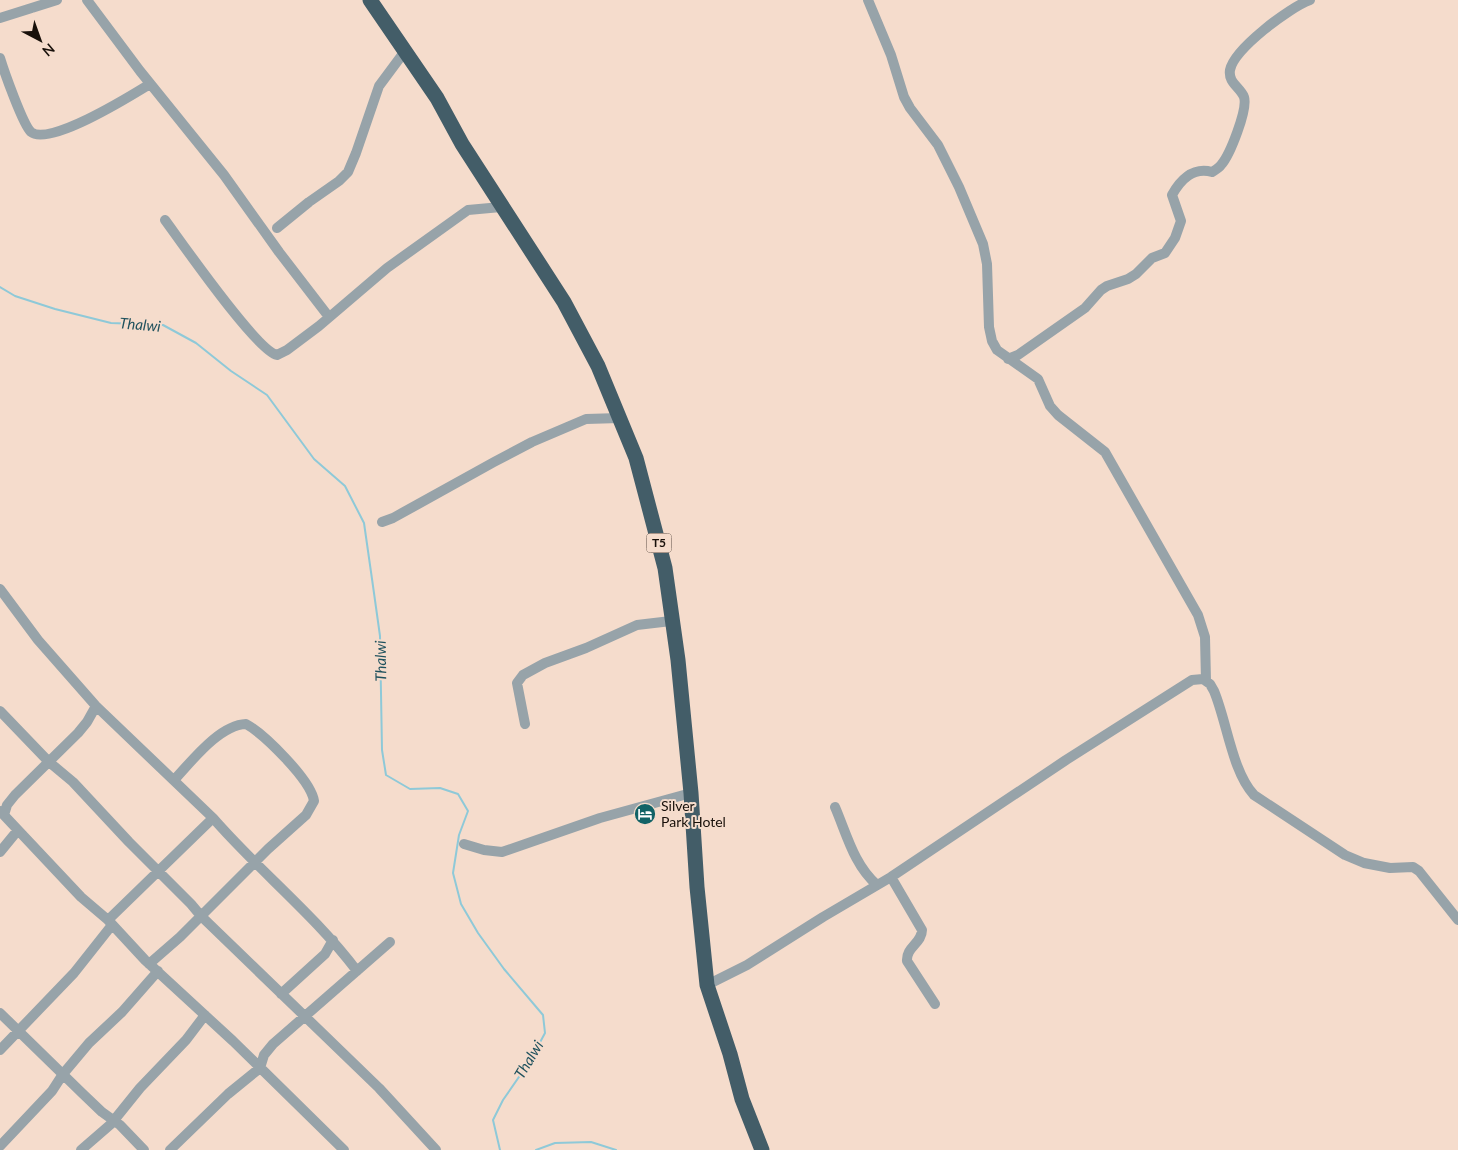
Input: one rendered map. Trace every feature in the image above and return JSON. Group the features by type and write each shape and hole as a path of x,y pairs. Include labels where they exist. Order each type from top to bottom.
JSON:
{"highway":[{"name":"T5","path":"370,0 437,98 462,144 501,207 549,277 582,334 636,458 665,568 678,660 707,985 730,1054 742,1099 762,1150"}],"street":[{"path":"0,18 57,0"},
{"path":"88,0 150,84 224,175 279,252 329,317"},
{"path":"868,0 891,55 904,97 910,108 938,144 983,244 987,264 989,328 992,341 997,350 1038,379 1050,406 1058,415 1105,452 1198,615 1205,637 1206,681"},
{"path":"1008,359 1018,356 1085,308 1101,290 1136,274 1152,258 1165,253 1175,238 1181,221 1172,195 1176,187 1193,171 1203,169 1212,172 1220,167 1232,148 1244,107 1244,97 1231,80 1230,70 1235,60 1253,40 1282,15 1310,0"},
{"path":"277,228 348,172 379,86 405,51"},
{"path":"0,58 26,126 36,135 48,134 94,117 150,84"},
{"path":"165,220 253,335 277,355 287,350 388,268 468,210 501,207"},
{"path":"382,522 393,518 532,442 586,419 620,418"},
{"path":"0,589 38,640 96,706 152,762 174,780 213,818 254,863 312,918 357,970"},
{"path":"525,724 517,683 523,675 546,663 586,648 637,625 671,621"},
{"path":"707,985 748,965 823,917 891,877 1066,760 1192,680 1203,679 1214,691 1232,749 1247,788 1254,795 1345,855 1364,863 1390,868 1413,867 1419,871 1458,920"},
{"path":"96,706 82,727 11,800 2,813 81,897 110,922 149,964 344,1150"},
{"path":"0,712 49,762 73,782 201,916 379,1088 436,1150"},
{"path":"149,964 306,815 314,801 313,795 307,786 267,739 246,724 232,727 213,741 174,780"},
{"path":"464,844 484,850 502,852 600,818 691,793"},
{"path":"835,807 859,865 866,876 877,885"},
{"path":"0,1050 74,973 110,922 157,871 213,818"},
{"path":"0,852 18,830"},
{"path":"891,877 922,930 919,939 908,953 907,961 935,1004"},
{"path":"281,994 325,954 333,940"},
{"path":"170,1150 228,1094 260,1068 268,1049 390,942"},
{"path":"0,1146 52,1090 89,1043 127,1007 158,971"},
{"path":"0,1013 144,1150"},
{"path":"81,1150 114,1120 140,1088 186,1040 204,1015"}],"waterway":[{"name":"Thalwi","path":"0,287 15,296 55,309 111,323 163,325 196,343 231,371 267,395 314,459 345,486 364,523 373,586 380,636 382,750 386,775 410,789 440,788 458,794 468,811 459,835 453,873 461,904 478,933 504,969 543,1015 545,1033 530,1061 503,1100 493,1120 500,1150"},
{"name":"Thalwi","path":"536,1150 555,1143 591,1142 616,1150"}],"place":[{"name":"Silver Park Hotel","path":"645,814"}]}
